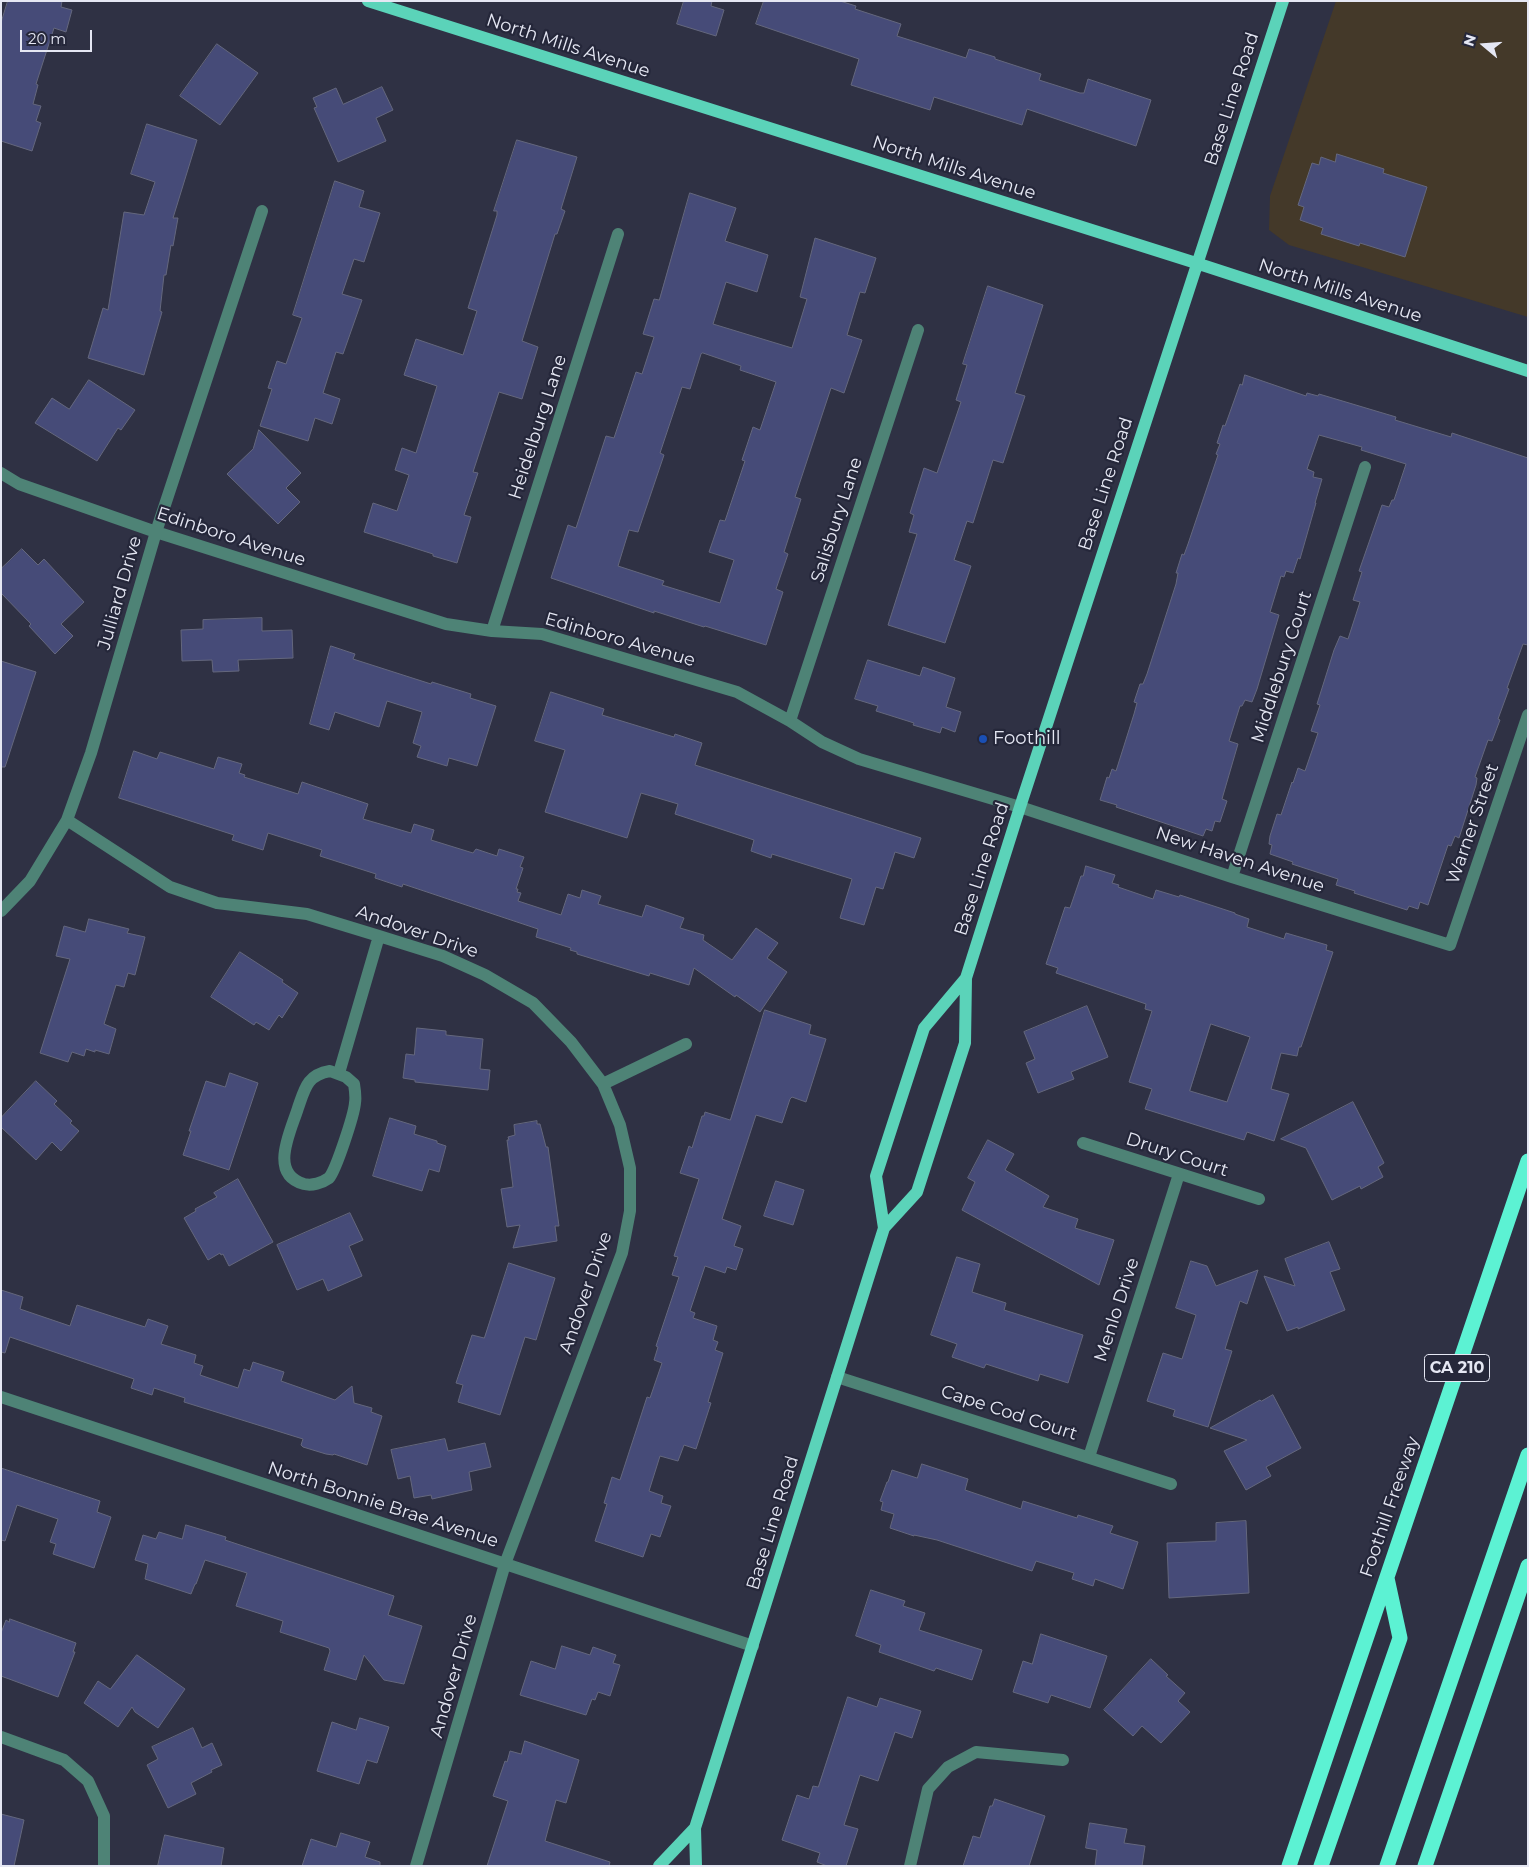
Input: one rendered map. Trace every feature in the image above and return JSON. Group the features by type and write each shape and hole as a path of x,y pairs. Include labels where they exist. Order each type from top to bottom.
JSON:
{"highway":[{"name":"Foothill Freeway","path":"1289,1866 1528,1160"},
{"path":"1387,1866 1528,1455"},
{"path":"1425,1866 1528,1566"},
{"path":"1321,1866 1400,1638 1387,1576"}],"main road":[{"name":"North Mills Avenue","path":"368,1 1196,262 1528,371"},
{"name":"Base Line Road","path":"696,1866 695,1828 884,1228 917,1192 965,1043 966,978 1196,262 1283,1"},
{"name":"Base Line Road","path":"884,1228 876,1176 924,1028 966,978"},
{"name":"Base Line Road","path":"659,1866 695,1828"}],"street":[{"name":"Julliard Drive","path":"1,911 30,881 67,820 91,753 156,532 262,211"},
{"name":"Heidelburg Lane","path":"492,631 618,234"},
{"name":"Salisbury Lane","path":"790,721 918,330"},
{"name":"Middlebury Court","path":"1232,877 1366,467"},
{"name":"Edinboro Avenue","path":"1,473 18,484 156,532 446,624 492,631 542,634 737,692 790,721 822,742 859,759 1020,807"},
{"name":"Warner Street","path":"1450,945 1528,715"},
{"name":"New Haven Avenue","path":"1020,807 1232,877 1450,945"},
{"name":"Andover Drive","path":"67,820 170,887 217,903 306,914 443,956 485,975 533,1003 571,1042 602,1084 620,1125 630,1168 630,1211 622,1253 505,1564 416,1866"},
{"path":"339,1073 379,936"},
{"path":"602,1084 686,1044"},
{"path":"330,1071 339,1073 354,1084 355,1103 334,1171 322,1182 304,1184 293,1179 285,1170 285,1148 304,1090 310,1080 319,1073 330,1071"},
{"name":"Drury Court","path":"1083,1143 1259,1199"},
{"name":"Menlo Drive","path":"1089,1457 1179,1174"},
{"name":"Cape Cod Court","path":"837,1377 1171,1484"},
{"name":"North Bonnie Brae Avenue","path":"1,1397 753,1646"},
{"path":"1,1737 64,1760 88,1781 104,1816 104,1866"},
{"path":"910,1866 928,1789 948,1768 976,1752 1063,1760"}],"shaded area":[{"path":"1336,1 1528,1 1528,317 1289,245 1269,230 1270,196"}],"building":[{"path":"8,1 62,1 61,7 72,10 66,32 54,28 36,84 38,85 33,104 41,106 36,121 41,123 32,151 1,141 1,23"},
{"path":"684,1 712,1 711,6 724,10 716,36 677,24"},
{"path":"764,1 840,1 856,6 855,9 901,24 897,36 966,58 969,49 1041,74 1039,80 1080,93 1084,93 1088,79 1151,100 1136,146 1027,109 1022,125 934,97 930,110 851,85 859,59 756,24"},
{"path":"217,44 258,73 220,125 180,96"},
{"path":"382,87 393,110 376,118 386,141 338,162 314,108 317,107 313,98 336,88 343,104"},
{"path":"147,124 197,140 173,218 178,218 166,275 164,275 160,311 162,312 144,375 88,358 103,308 108,310 124,212 144,215 155,182 131,174"},
{"path":"517,140 577,157 561,209 565,211 557,234 555,234 522,341 538,347 522,399 499,392 473,472 478,473 464,515 471,517 457,563 364,532 373,503 397,511 409,475 395,470 402,448 416,453 437,386 404,375 416,339 463,355 477,311 468,308 497,215 497,211 494,211"},
{"path":"1337,154 1384,169 1383,173 1427,187 1405,257 1360,243 1359,246 1321,234 1323,228 1300,220 1304,207 1298,205 1312,163 1319,165 1321,157 1335,162"},
{"path":"335,181 364,191 359,207 380,213 364,262 354,259 342,294 362,300 343,354 336,352 323,393 340,399 332,424 315,418 308,441 260,426 272,389 268,388 277,361 286,364 302,318 293,315"},
{"path":"690,193 736,208 725,241 768,255 757,292 726,282 713,324 792,348 807,299 800,297 815,238 876,258 865,293 860,292 847,335 862,340 844,393 831,388 795,497 801,499 784,552 788,554 776,589 783,592 766,645 654,611 654,613 551,578 568,525 576,528 606,436 614,438 636,372 642,374 654,337 643,334 654,299 659,300","holes":["703,353 741,366 740,370 776,382 760,430 753,427 742,460 745,461 725,521 720,520 709,552 734,560 720,603 662,585 664,581 618,566 629,530 638,532 664,455 660,453 682,387 690,389 701,354"]},
{"path":"988,286 1043,305 1015,393 1025,396 1003,463 993,460 973,523 967,521 954,560 971,566 945,643 888,625 917,534 909,532 914,515 910,513 924,468 937,473 961,402 956,400 967,365 963,364"},
{"path":"1245,375 1306,396 1307,393 1318,396 1319,394 1396,417 1395,420 1451,437 1452,433 1528,458 1528,645 1523,644 1507,688 1509,689 1498,719 1500,720 1492,741 1488,740 1475,777 1477,778 1476,785 1459,838 1455,836 1451,846 1448,845 1428,905 1420,902 1418,909 1409,906 1407,910 1354,893 1355,891 1336,885 1338,879 1292,864 1293,862 1270,854 1272,845 1269,844 1270,836 1277,814 1281,815 1298,768 1305,771 1318,733 1311,731 1320,705 1317,704 1340,636 1348,639 1360,602 1353,600 1362,572 1359,571 1382,505 1389,507 1392,500 1394,500 1406,464 1361,450 1362,447 1319,435 1307,469 1314,472 1313,477 1322,479 1316,503 1300,559 1298,558 1293,573 1286,571 1284,577 1281,576 1270,612 1279,615 1257,689 1252,702 1245,700 1242,706 1240,706 1229,741 1238,744 1222,799 1227,801 1220,822 1215,821 1212,831 1206,829 1203,836 1100,800 1107,777 1109,778 1112,769 1116,771 1137,703 1134,702 1140,684 1143,684 1147,674 1176,584 1178,573 1176,573 1182,554 1184,555 1218,455 1216,454 1220,444 1217,443"},
{"path":"89,380 135,410 121,430 118,428 97,461 35,423 52,398 69,409"},
{"path":"259,430 301,473 286,488 300,502 278,524 227,474 253,449"},
{"path":"22,549 38,565 44,559 84,602 61,624 73,636 55,654 29,626 31,624 1,593 1,569"},
{"path":"262,618 262,631 292,630 293,658 238,660 239,671 213,672 212,660 182,661 181,630 203,629 203,620"},
{"path":"331,646 355,654 353,659 431,684 432,682 471,694 470,698 496,706 477,766 449,758 447,766 417,757 421,746 413,743 422,712 387,701 379,727 335,712 329,730 310,724"},
{"path":"868,660 920,676 923,667 955,678 946,707 961,712 955,732 942,727 940,733 913,725 914,723 876,711 878,706 855,699"},
{"path":"1,661 36,672 5,767 1,767"},
{"path":"551,692 604,709 602,715 674,737 675,734 702,743 695,765 921,838 914,858 895,852 883,889 876,887 864,925 840,918 852,879 772,854 771,858 751,851 754,840 675,814 678,804 641,793 627,838 545,812 565,750 535,741"},
{"path":"134,751 157,759 160,752 214,769 218,757 242,764 239,773 245,775 244,777 298,794 302,782 368,804 363,819 411,833 414,824 434,830 431,840 473,853 476,849 497,856 499,849 524,857 520,867 523,868 516,889 518,889 517,892 521,893 518,901 561,915 568,894 580,898 582,890 601,896 598,904 642,917 646,905 684,918 680,928 704,935 703,940 732,960 756,928 778,943 767,958 787,972 760,1012 694,968 689,985 650,973 649,976 577,954 577,952 570,950 571,948 536,937 538,929 403,884 402,887 375,878 376,874 320,856 322,850 268,833 263,850 232,840 234,835 119,798"},
{"path":"1086,866 1115,875 1112,883 1119,885 1118,887 1153,899 1156,890 1179,897 1180,895 1249,919 1247,927 1284,939 1286,933 1327,945 1326,950 1333,952 1297,1056 1281,1053 1271,1089 1289,1094 1274,1141 1247,1132 1244,1140 1145,1109 1152,1089 1129,1082 1152,1011 1145,1009 1146,1004 1056,973 1058,968 1046,964 1065,907 1070,908 1081,876 1083,876","holes":["1211,1024 1250,1037 1227,1102 1190,1091"]},
{"path":"89,919 129,929 127,933 145,937 135,975 128,973 124,987 116,985 104,1024 116,1029 109,1054 86,1049 84,1056 72,1052 68,1062 40,1053 70,959 56,956 64,926 85,932"},
{"path":"240,952 283,980 282,982 298,993 282,1018 279,1015 269,1030 256,1022 254,1025 211,997"},
{"path":"1087,1006 1108,1057 1071,1072 1074,1079 1038,1093 1026,1063 1035,1059 1024,1032"},
{"path":"765,1010 811,1025 809,1034 826,1039 806,1102 792,1097 782,1123 756,1115 722,1219 741,1226 734,1246 743,1249 736,1270 727,1267 725,1273 705,1266 690,1311 695,1313 693,1318 717,1326 713,1340 718,1342 715,1350 723,1353 708,1402 711,1403 696,1449 684,1445 678,1461 660,1456 649,1491 663,1496 661,1503 671,1506 660,1537 651,1534 643,1557 595,1541 607,1504 604,1503 612,1477 620,1480 647,1397 650,1398 662,1363 654,1360 658,1347 656,1346 679,1277 672,1275 678,1257 674,1256 699,1179 680,1173 689,1146 692,1148 705,1112 730,1120"},
{"path":"417,1028 446,1031 446,1035 483,1039 480,1069 490,1070 488,1090 415,1082 415,1080 403,1078 406,1054 414,1055"},
{"path":"230,1073 258,1083 229,1170 183,1155 206,1081 225,1087"},
{"path":"36,1081 57,1101 54,1104 72,1121 70,1123 79,1131 61,1151 52,1142 36,1160 1,1127 1,1118"},
{"path":"1353,1102 1384,1163 1378,1167 1383,1177 1361,1189 1360,1186 1332,1200 1306,1148 1281,1139"},
{"path":"390,1118 416,1126 414,1134 437,1141 437,1143 446,1146 439,1172 429,1169 422,1191 373,1176"},
{"path":"537,1121 537,1124 540,1124 546,1147 548,1147 559,1226 555,1226 557,1241 513,1248 520,1225 507,1227 501,1189 513,1187 507,1140 509,1140 508,1137 515,1135 514,1125"},
{"path":"988,1140 1014,1154 1005,1170 1049,1196 1043,1207 1078,1219 1075,1228 1114,1240 1099,1285 962,1210 975,1182 968,1178"},
{"path":"238,1179 273,1242 229,1266 223,1254 221,1255 220,1253 208,1260 184,1218 196,1211 195,1209 217,1197 214,1193"},
{"path":"776,1181 804,1190 793,1225 764,1216"},
{"path":"350,1213 363,1240 349,1246 362,1276 328,1291 323,1279 297,1290 277,1245"},
{"path":"1329,1242 1340,1269 1330,1272 1345,1310 1298,1329 1298,1327 1287,1331 1264,1276 1295,1286 1285,1259"},
{"path":"957,1257 980,1264 972,1292 1006,1303 1004,1310 1083,1335 1068,1383 1040,1374 1038,1381 986,1364 984,1368 952,1357 957,1344 931,1335"},
{"path":"1191,1261 1207,1266 1216,1286 1258,1270 1247,1304 1240,1301 1225,1349 1232,1351 1208,1427 1173,1416 1175,1410 1147,1401 1163,1353 1182,1359 1196,1315 1176,1308"},
{"path":"509,1263 555,1278 536,1340 525,1337 500,1415 458,1402 463,1385 456,1383 472,1335 484,1338"},
{"path":"1,1290 23,1297 20,1309 70,1326 77,1305 145,1327 148,1319 168,1326 161,1344 196,1355 194,1363 203,1366 200,1375 238,1388 244,1369 250,1371 253,1362 284,1372 281,1381 335,1400 352,1386 354,1403 372,1408 371,1412 382,1416 367,1465 334,1454 326,1454 303,1447 301,1445 303,1439 184,1402 185,1398 154,1388 152,1395 131,1388 134,1379 10,1337 5,1353 1,1352"},
{"path":"1273,1395 1301,1448 1266,1467 1271,1476 1246,1490 1224,1451 1247,1440 1210,1428 1260,1400"},
{"path":"445,1439 448,1451 485,1443 491,1467 469,1472 472,1490 432,1499 431,1495 414,1498 410,1476 398,1479 391,1450"},
{"path":"922,1464 968,1479 965,1490 1021,1509 1023,1501 1077,1518 1078,1515 1113,1526 1110,1533 1138,1542 1123,1589 1095,1579 1093,1586 1072,1579 1074,1573 1036,1561 1032,1571 937,1540 914,1536 890,1528 894,1514 881,1510 883,1502 880,1501 892,1470 917,1478"},
{"path":"1,1468 100,1501 97,1512 111,1517 94,1568 53,1554 56,1544 50,1542 58,1519 17,1505 5,1541 1,1540"},
{"path":"1246,1521 1249,1593 1169,1598 1167,1543 1216,1541 1216,1523"},
{"path":"186,1525 226,1537 225,1540 394,1596 388,1615 422,1626 404,1684 384,1680 364,1655 356,1680 324,1670 330,1651 329,1648 280,1632 283,1621 236,1606 247,1573 205,1560 191,1594 145,1579 148,1564 135,1560 143,1535 156,1539 159,1532 182,1539"},
{"path":"871,1590 905,1601 903,1606 925,1613 919,1630 982,1650 972,1680 936,1668 934,1671 879,1652 881,1645 856,1636"},
{"path":"10,1619 76,1643 73,1652 75,1652 58,1697 1,1676 1,1633 6,1620 9,1622"},
{"path":"1041,1634 1107,1656 1090,1708 1051,1695 1048,1703 1013,1692 1023,1661 1032,1664"},
{"path":"562,1646 590,1655 593,1647 616,1655 613,1663 620,1665 610,1696 598,1692 595,1700 592,1699 586,1715 520,1695 531,1661 555,1669"},
{"path":"137,1655 185,1689 158,1728 135,1712 132,1707 118,1727 84,1703 98,1681 110,1689"},
{"path":"1151,1659 1185,1693 1178,1701 1190,1712 1161,1743 1142,1726 1133,1736 1104,1710"},
{"path":"848,1697 877,1707 880,1698 921,1711 912,1738 895,1732 878,1781 860,1775 844,1825 858,1829 846,1866 827,1866 817,1862 820,1853 782,1840 797,1795 809,1799 813,1786 818,1787"},
{"path":"360,1718 389,1727 377,1763 367,1760 359,1784 317,1771 332,1722 356,1730"},
{"path":"193,1728 202,1748 212,1743 222,1765 191,1783 196,1794 168,1808 147,1765 158,1759 152,1747"},
{"path":"525,1741 579,1760 566,1803 556,1800 545,1841 610,1862 609,1866 487,1866 508,1801 493,1796 510,1751 521,1754"},
{"path":"995,1799 1045,1816 1029,1866 963,1866 973,1836 980,1838 990,1806 992,1806"},
{"path":"1,1814 24,1820 14,1866 1,1866"},
{"path":"1090,1823 1127,1829 1124,1843 1145,1846 1142,1866 1095,1866 1097,1850 1086,1848"},
{"path":"341,1833 370,1842 365,1857 380,1862 380,1866 302,1866 311,1839 336,1847"},
{"path":"165,1835 224,1848 221,1866 158,1866"}],"place":[{"name":"Foothill","path":"983,739"}]}
